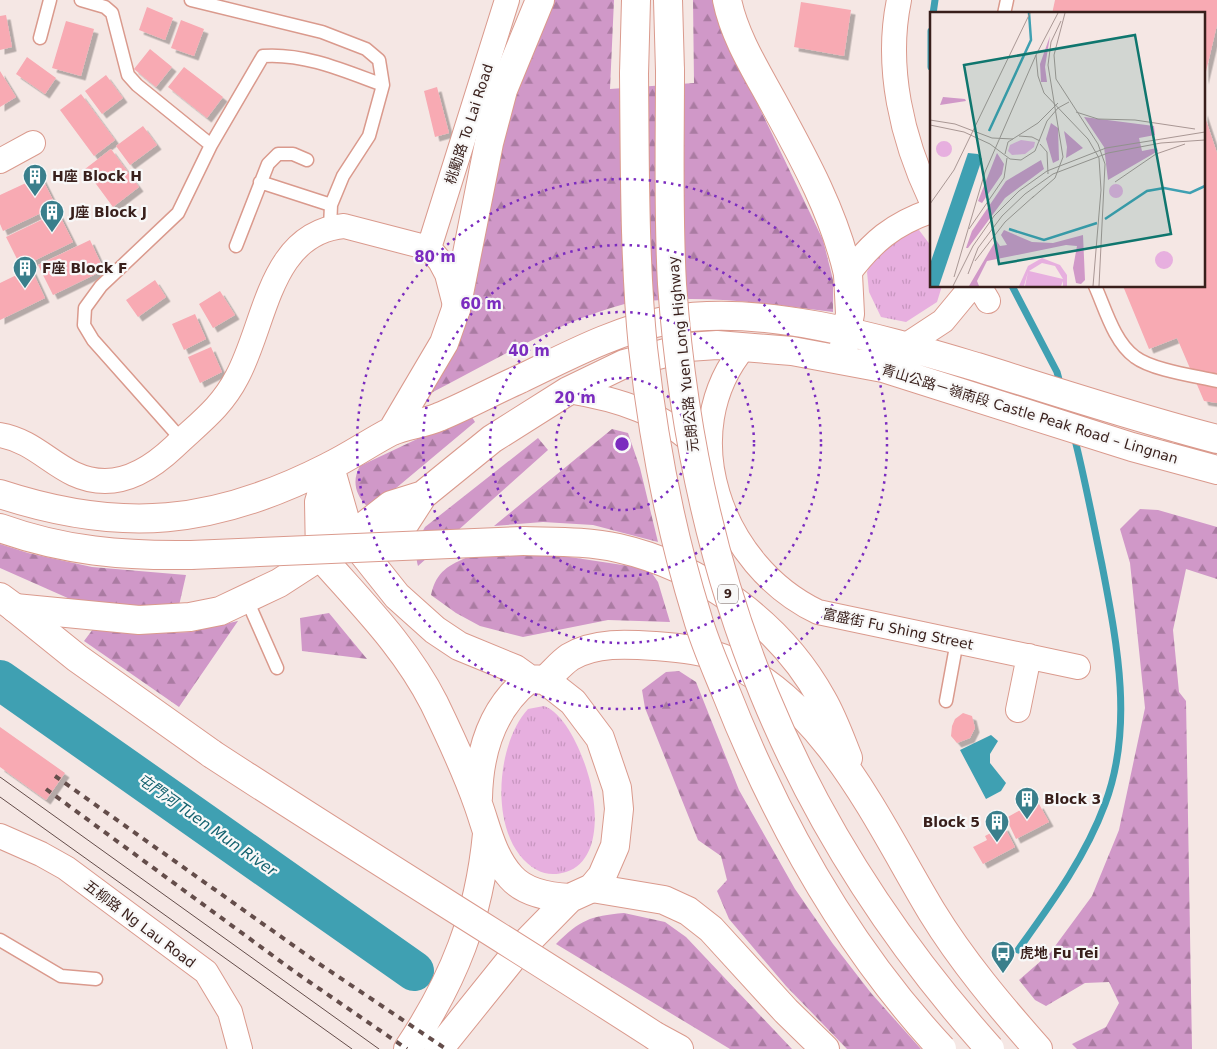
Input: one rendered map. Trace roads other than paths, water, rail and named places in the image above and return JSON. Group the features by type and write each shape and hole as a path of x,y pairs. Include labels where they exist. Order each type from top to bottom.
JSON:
{"main road":[{"path":"392,431 444,343 456,309 489,143 503,90 540,0"},
{"path":"636,0 634,74 635,222 644,348 660,466 680,555 697,618 741,730 802,854 838,916 880,974 942,1049"},
{"name":"元朗公路 Yuen Long Highway","path":"668,0 672,284 684,394 694,458 708,526 740,632 793,762 852,868 893,930 926,973 990,1049"},
{"path":"727,0 746,52 828,210 842,247 848,274 850,314 842,360"},
{"name":"青山公路－嶺南段 Castle Peak Road – Lingnan","path":"0,494 33,505 73,512 145,520 175,518 212,511 256,498 330,467 392,431 437,418 607,338 669,320 730,316 847,332 905,346 1136,417 1217,439"},
{"name":"青山公路－嶺南段 Castle Peak Road – Lingnan","path":"423,495 484,445 593,377 656,354 688,347 745,346 792,351 898,371 1132,447 1217,470"},
{"path":"330,467 350,537 397,596 435,630 459,646 537,679 573,702 585,715 600,738 617,788 618,828 609,864 496,976 439,1049"},
{"path":"330,467 319,502 320,556 402,648 417,672 453,743 478,804 487,834 502,865 520,884 548,896 581,893 664,900 688,911 711,929 786,1011 825,1049"},
{"path":"8,602 118,619 159,620 220,612 247,600 320,556 350,537 391,505 423,495"},
{"path":"367,559 403,526 423,495"},
{"path":"0,528 53,545 121,554 191,555 523,541 586,544 645,555 697,578 744,608 779,642 822,698 834,722 858,784 932,913 958,952 1038,1049"},
{"path":"8,602 77,658 212,754 654,1036 679,1049"},
{"path":"478,804 481,763 494,721 508,698 582,651 598,647 632,645 664,647 714,656 745,670 779,694 814,730 858,784"},
{"path":"408,1049 432,1010 465,939 475,909 484,868 487,834"}],"street":[{"name":"桃勵路 To Lai Road","path":"429,248 507,0"},
{"path":"899,0 893,51 897,94 918,173 930,198"},
{"path":"0,161 33,143"},
{"path":"848,274 878,238 898,225 930,210"},
{"path":"0,435 30,444 63,470 78,477 106,481 142,471 162,458 217,409 236,379 251,349 271,287 286,261 304,240 330,216 344,226 429,248 440,260 447,274 456,309"},
{"path":"905,346 943,321 980,291"},
{"name":"富盛街 Fu Shing Street","path":"745,346 730,364 714,400 709,431 711,462 719,500 742,544 773,580 798,602 827,614 1078,667"},
{"path":"568,391 605,397 641,409 688,437 711,462"},
{"path":"1018,710 1029,656"},
{"name":"五柳路 Ng Lau Road","path":"0,836 41,854 66,868 206,972 230,1012 240,1049"}],"lane":[{"path":"40,38 50,0"},
{"path":"81,0 105,7 112,13 128,75 137,85 211,145"},
{"path":"191,0 322,32 366,49 379,60 383,85 369,136 343,176 330,216 260,182"},
{"path":"182,440 93,340 84,324 85,308 101,286 178,213 211,145 263,56 299,58 340,68 383,85"},
{"path":"236,246 268,164 278,154 293,154 307,160"},
{"path":"1096,288 1119,338 1134,357 1161,368 1217,381"},
{"path":"247,600 277,668"},
{"path":"946,701 957,642"},
{"path":"0,940 61,976 96,980"}],"water":[{"path":"991,735 998,741 990,754 990,763 1006,783 1001,791 986,799 960,750"}],"waterway":[{"path":"933,12 935,0"},
{"path":"1013,288 1057,372 1061,387"},
{"path":"1018,950 1066,880 1088,843 1105,804 1114,775 1119,745 1120,685 1113,624 1074,436"},
{"name":"屯門河 Tuen Mun River","path":"0,680 414,971"}],"tram line":[{"path":"0,777 379,1049"},
{"path":"0,797 352,1049"}],"railway":[{"path":"55,776 318,963 446,1049"},
{"path":"46,789 295,972 407,1049"}],"place":[{"name":"H座 Block H","path":"35,197"},
{"name":"J座 Block J","path":"52,233"},
{"name":"F座 Block F","path":"25,289"},
{"name":"Block 3","path":"1027,820"},
{"name":"Block 5","path":"997,843"},
{"name":"虎地 Fu Tei","path":"1003,974"}]}
